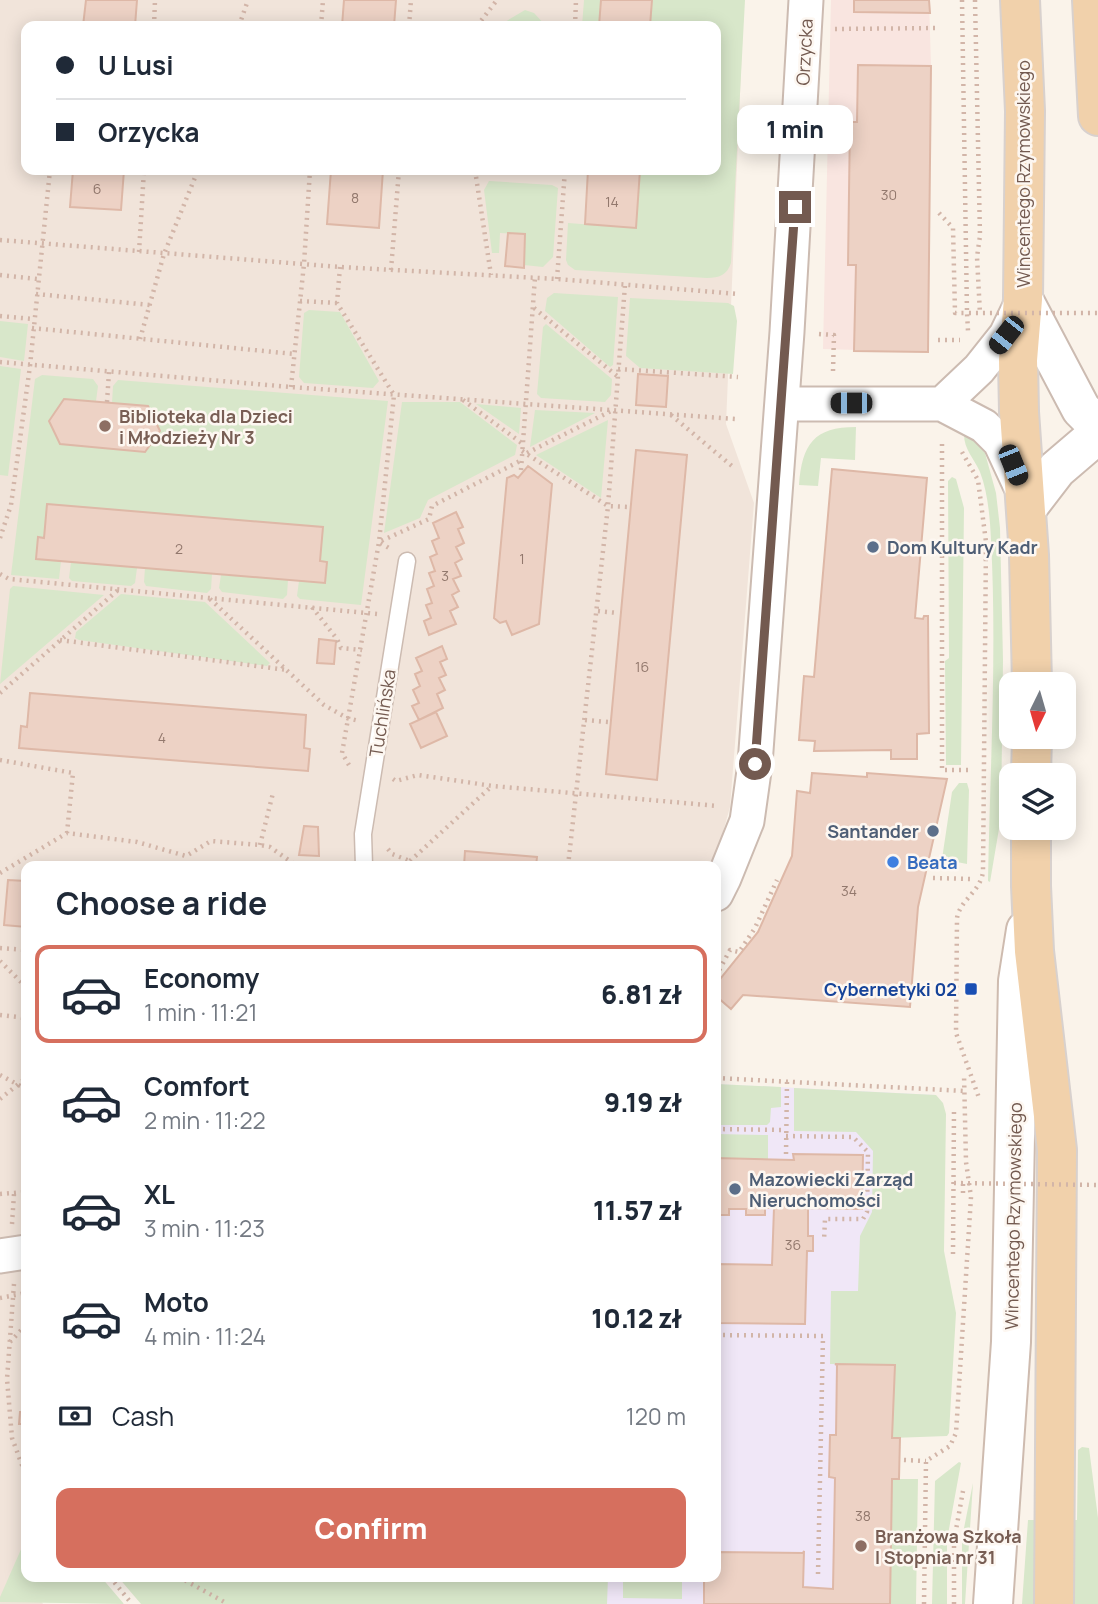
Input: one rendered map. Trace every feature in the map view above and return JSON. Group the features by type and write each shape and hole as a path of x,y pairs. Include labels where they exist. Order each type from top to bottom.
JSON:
{"main road":[{"name":"Wincentego Rzymowskiego","path":"1020,0 1025,111 1023,299 1018,360 1019,412 1027,508 1032,672"},
{"path":"1092,0 1098,116"},
{"path":"1023,299 1081,410 1098,426"},
{"path":"1027,508 1056,469 1098,433"},
{"name":"Wincentego Rzymowskiego","path":"993,1604 1010,1342 1018,981 1031,900 1031,840"},
{"path":"1031,900 1034,951 1057,1150 1054,1604"}],"street":[{"name":"Orzycka","path":"721,884 750,809 782,404 806,14"},
{"path":"942,404 979,369 1006,335 1023,299"},
{"path":"782,404 942,404 984,426 1000,442 1019,481 1027,508"}],"lane":[{"name":"Tuchlińska","path":"365,861 363,834 407,561"}],"path":[{"path":"154,21 155,0"},
{"path":"241,21 248,0"},
{"path":"321,21 323,0"},
{"path":"409,21 411,0"},
{"path":"481,21 497,0"},
{"path":"575,21 576,0"},
{"path":"938,340 967,340 968,326 962,0"},
{"path":"975,0 980,326"},
{"path":"806,14 939,28"},
{"path":"0,537 0,530 11,505 30,366 49,175"},
{"path":"139,251 144,175"},
{"path":"140,339 164,254 196,175"},
{"path":"290,387 304,264 310,175"},
{"path":"391,270 399,175"},
{"path":"476,175 491,275"},
{"path":"558,279 565,175"},
{"path":"939,213 953,228 955,313 1098,313"},
{"path":"0,240 340,267 535,277 738,293"},
{"path":"340,267 337,303 394,395 379,542 407,561"},
{"path":"0,275 38,279"},
{"path":"521,470 535,277"},
{"path":"569,861 608,506 625,285"},
{"path":"36,294 150,305"},
{"path":"300,301 337,303"},
{"path":"534,308 617,376"},
{"path":"0,316 33,319"},
{"path":"32,328 294,354"},
{"path":"808,334 834,335 833,371 847,371"},
{"path":"0,362 290,387 735,419"},
{"path":"618,369 738,377"},
{"path":"107,402 109,372"},
{"path":"462,400 523,444"},
{"path":"524,452 615,409"},
{"path":"669,414 732,466"},
{"path":"942,444 942,770 972,770"},
{"path":"960,447 974,471 981,492 988,572 983,872 980,885 958,913 957,944 956,1033 976,1087 979,1106"},
{"path":"524,452 608,506 628,507"},
{"path":"0,574 9,579 398,616"},
{"path":"0,693 118,589"},
{"path":"210,598 324,705 347,718 380,725"},
{"path":"312,606 341,648 392,653"},
{"path":"597,611 618,613"},
{"path":"60,640 286,670"},
{"path":"585,720 608,722"},
{"path":"0,760 74,773 67,833"},
{"path":"350,765 396,781 418,775 493,786 750,809"},
{"path":"410,861 493,786"},
{"path":"260,845 273,793"},
{"path":"0,873 67,833 137,842 186,856 211,841 260,845 270,847 290,861"},
{"path":"933,878 972,879"},
{"path":"721,966 730,950 739,952 755,928 777,880"},
{"path":"0,947 21,949"},
{"path":"0,961 21,982"},
{"path":"0,1015 21,1017"},
{"path":"0,1074 19,1084 0,1099"},
{"path":"904,1460 926,1461 950,1446 956,1433 971,1197 966,1162 964,1074"},
{"path":"721,1079 965,1091"},
{"path":"786,1154 787,1082"},
{"path":"953,1254 954,1110"},
{"path":"721,1129 853,1137 868,1153 867,1212 863,1219 825,1219 824,1241"},
{"path":"980,1174 985,1193"},
{"path":"954,1183 1098,1185"},
{"path":"963,1184 963,1198"},
{"path":"0,1194 21,1192"},
{"path":"14,1254 7,1380 12,1438 21,1462"},
{"path":"0,1297 21,1294"},
{"path":"10,1342 21,1330"},
{"path":"721,1335 823,1336 818,1574"},
{"path":"924,1604 926,1461"},
{"path":"954,1604 954,1541 963,1489"},
{"path":"114,1582 132,1604"},
{"path":"188,1582 228,1604"}],"shaded area":[{"path":"0,0 744,0 726,424 754,503 730,807 714,861 21,861 21,1582 29,1582 43,1604 0,1604"},
{"path":"831,0 929,0 931,66 928,352 823,349"},
{"path":"721,1084 936,1095 894,1367 892,1437 900,1438 899,1479 892,1479 892,1604 274,1604 226,1582 721,1582"}],"green space":[{"path":"584,0 601,0 599,21 582,21"},
{"path":"652,0 745,0 731,263 725,273 715,277 575,270 566,260 568,223 635,228 640,175 721,175 721,21 650,21"},
{"path":"525,10 534,13 541,21 506,21"},
{"path":"489,181 552,185 558,188 553,257 543,267 524,265 525,234 500,233 499,253 492,253 484,190"},
{"path":"554,293 618,297 613,365 610,367 545,311 547,298"},
{"path":"630,298 728,303 734,306 737,321 733,374 640,368 626,356"},
{"path":"309,310 340,312 379,381 373,388 304,383 299,377 304,313"},
{"path":"0,321 28,324 24,361 0,357"},
{"path":"546,324 612,379 611,395 605,402 541,398 537,394 543,327"},
{"path":"0,366 21,369 8,476 0,475"},
{"path":"42,375 93,379 98,386 96,401 64,399 49,420 60,444 144,452 160,431 148,406 112,403 113,386 118,380 388,401 361,605 300,599 297,596 299,581 325,583 327,562 320,561 323,527 47,504 44,538 38,538 36,558 61,561 59,579 11,575 35,379"},
{"path":"402,402 460,402 517,445 515,455 428,500 420,518 384,533"},
{"path":"476,404 521,408 519,434"},
{"path":"535,410 595,413 530,447"},
{"path":"608,420 601,498 536,455"},
{"path":"856,427 855,460 821,458 818,486 799,485 803,459 813,441 830,430"},
{"path":"964,434 972,438 985,453 996,493 1000,528 1003,660 1003,672 999,672 999,749 1002,749 1002,763 999,763 999,829 990,882 993,625 991,532 983,480 964,440"},
{"path":"952,477 956,479 964,508 961,765 946,765 945,661 949,658 948,481"},
{"path":"71,562 137,568 135,583 131,586 72,581 69,578"},
{"path":"145,568 212,574 211,589 207,593 146,586"},
{"path":"221,575 288,580 287,595 283,599 222,592 219,588"},
{"path":"13,586 104,595 0,684 10,589"},
{"path":"121,594 205,602 270,663 267,666 75,638 76,632"},
{"path":"959,783 967,783 969,790 967,864 942,859 952,792"},
{"path":"721,1084 781,1087 781,1107 771,1108 770,1122 767,1125 721,1125"},
{"path":"794,1088 936,1095 943,1103 946,1114 944,1251 956,1313 947,1436 892,1438 895,1365 830,1364 831,1291 858,1291 860,1236 872,1212 873,1151 856,1132 794,1131"},
{"path":"721,1134 768,1135 768,1159 721,1158"},
{"path":"1082,1447 1089,1448 1098,1518 1098,1604 1022,1604 1028,1520 1077,1520 1078,1450"},
{"path":"961,1463 947,1540 947,1604 932,1604 935,1481"},
{"path":"892,1479 918,1479 916,1604 890,1604"},
{"path":"973,1483 965,1604 962,1604 962,1538"},
{"path":"21,1549 21,1582 105,1582 124,1604 0,1602"},
{"path":"122,1582 608,1582 607,1604 141,1604"},
{"path":"623,1582 682,1582 682,1599 623,1598"}],"building":[{"path":"86,0 137,0 135,21 84,21"},
{"path":"344,0 396,0 394,21 342,21"},
{"path":"601,0 652,0 650,21 599,21"},
{"path":"854,0 929,0 930,13 854,12"},
{"path":"858,65 931,66 928,352 854,351 856,265 848,265 850,122 857,122"},
{"path":"73,175 124,175 121,210 70,207"},
{"path":"331,175 383,175 379,228 327,224"},
{"path":"588,175 640,175 636,228 585,224"},
{"path":"508,233 525,234 524,268 505,266"},
{"path":"638,374 668,376 666,407 636,405"},
{"name":"Biblioteka dla Dzieci i Młodzieży Nr 3","path":"64,399 148,406 160,431 145,452 60,444 49,421"},
{"path":"636,450 687,455 657,780 606,774"},
{"path":"528,466 552,484 539,624 512,635 506,621 500,623 494,618 507,478 514,475 518,478"},
{"name":"Dom Kultury Kadr","path":"832,469 927,478 915,618 923,619 928,616 929,733 917,734 917,759 891,759 891,750 814,751 815,741 799,740 804,676 814,677"},
{"path":"47,504 323,527 320,561 327,562 325,583 36,559 38,537 44,538"},
{"path":"456,512 463,527 458,529 464,543 456,547 462,559 455,563 461,576 453,579 459,591 452,595 458,607 450,611 456,624 429,635 424,621 431,618 426,605 432,603 427,589 434,586 429,573 435,571 430,557 437,554 432,541 439,538 433,523"},
{"path":"319,639 336,641 334,664 317,663"},
{"path":"442,646 447,659 440,662 446,675 439,678 445,690 437,694 443,708 419,720 412,706 419,703 413,690 420,686 415,674 422,671 416,658"},
{"path":"30,693 306,715 304,748 310,749 308,771 19,748 21,726 27,727"},
{"path":"436,712 447,736 421,748 410,724"},
{"path":"812,773 867,777 867,773 947,779 918,907 910,1007 743,995 731,1009 721,1000 721,978 758,932 792,856 797,791 810,793"},
{"path":"304,826 318,827 319,856 299,855"},
{"path":"465,851 537,857 537,861 464,861"},
{"path":"8,880 21,881 21,927 4,925"},
{"path":"793,1154 863,1155 862,1209 808,1208 808,1236 813,1236 813,1251 807,1251 805,1324 721,1323 721,1264 772,1265 774,1208 765,1208 765,1215 746,1215 746,1209 729,1209 729,1215 721,1215 721,1158 794,1160"},
{"path":"835,1364 895,1365 892,1438 900,1438 899,1479 892,1479 890,1604 704,1604 704,1582 721,1582 721,1552 804,1551 803,1587 833,1589 835,1478 829,1477 830,1435 836,1435"}],"place":[{"name":"Biblioteka dla Dzieci i Młodzieży Nr 3","path":"105,426"},
{"name":"Dom Kultury Kadr","path":"873,547"},
{"name":"Santander","path":"933,831"},
{"name":"Beata","path":"893,862"},
{"name":"Cybernetyki 02","path":"971,989"},
{"name":"Mazowiecki Zarząd Nieruchomości","path":"735,1189"},
{"name":"Branżowa Szkoła I Stopnia nr 31","path":"861,1546"}],"route":[{"path":"755,764 795,207"}]}
